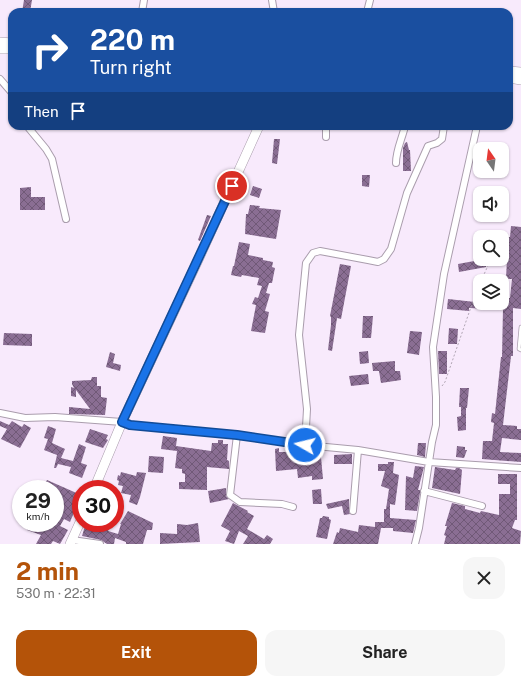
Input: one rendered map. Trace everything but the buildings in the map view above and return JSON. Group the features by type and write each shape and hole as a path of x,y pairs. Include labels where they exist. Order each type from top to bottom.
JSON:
{"street":[{"path":"0,79 8,88"},
{"path":"30,130 52,159 66,219"},
{"path":"98,480 122,422 257,130"},
{"path":"326,130 326,136"},
{"path":"396,163 396,154 404,130"},
{"path":"305,445 306,409 299,335 306,262 313,253 320,251 378,262 384,259 391,249 407,193 428,146 437,143 442,139 443,130"},
{"path":"415,544 436,425 433,347 444,274 476,130"},
{"path":"0,413 25,418 55,417 122,422 130,425 237,435 305,445 358,450 429,462 521,468"},
{"path":"237,435 230,495 240,502 282,504 294,507"},
{"path":"353,510 358,450"},
{"path":"424,491 482,506"},
{"path":"76,532 71,542 100,544"}],"lane":[{"path":"521,327 519,344 521,350"}],"path":[{"path":"442,386 445,382 473,302"}],"route":[{"path":"232,186 122,422 130,425 237,435 305,445"}]}
